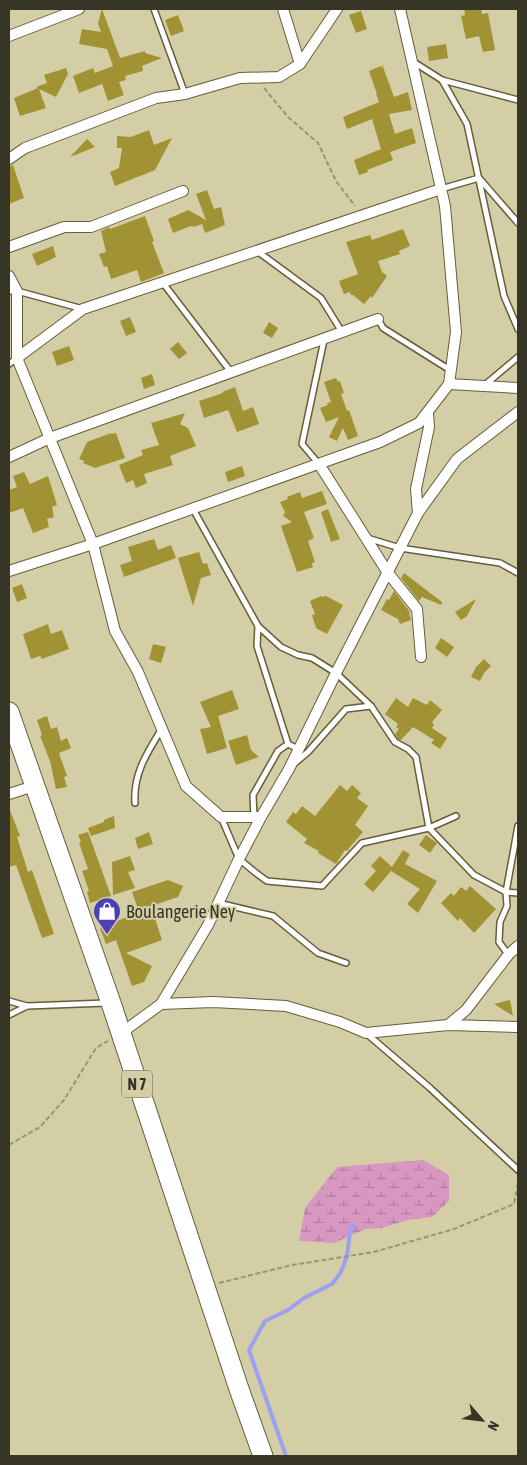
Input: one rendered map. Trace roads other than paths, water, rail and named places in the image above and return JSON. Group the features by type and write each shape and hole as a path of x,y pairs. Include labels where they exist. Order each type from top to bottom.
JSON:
{"highway":[{"name":"N 7","path":"9,712 111,1003 238,1389 263,1456"}],"street":[{"path":"9,36 79,9"},
{"path":"283,9 300,64"},
{"path":"9,159 25,148 156,98 185,94 240,78 279,77 300,64 336,9"},
{"path":"9,572 388,439 420,423 449,384 456,332 445,206 400,9"},
{"path":"13,361 83,309 441,189"},
{"path":"9,247 64,226 91,227 183,191"},
{"path":"9,276 13,291 13,361 50,438 93,544 115,631 138,672 186,786 221,817 257,816"},
{"path":"9,458 50,438 378,319"},
{"path":"449,384 518,388"},
{"path":"418,513 416,489 429,427 428,412"},
{"path":"120,1034 161,1004 208,925 257,816 289,769 418,513 457,459 518,412"},
{"path":"319,464 388,573 417,609 422,656"},
{"path":"9,794 34,786"},
{"path":"448,1025 466,1010 509,954 518,946"},
{"path":"161,1004 213,1002 286,1006 340,1022 366,1033 448,1025 518,1027"}],"lane":[{"path":"154,9 185,94"},
{"path":"412,61 442,80 518,100"},
{"path":"442,80 467,124 504,296 518,329"},
{"path":"441,189 478,178"},
{"path":"478,178 518,223"},
{"path":"257,251 321,298 342,332"},
{"path":"162,282 231,372"},
{"path":"13,291 83,309"},
{"path":"378,319 383,328 451,370"},
{"path":"319,464 302,444 324,339"},
{"path":"484,386 518,357"},
{"path":"193,509 258,626 281,647 298,655 312,658 336,673 371,706 395,742 408,749 416,757 429,828 474,875 506,892 518,893"},
{"path":"364,537 400,548 500,563 518,573"},
{"path":"258,626 257,646 288,744 298,749"},
{"path":"289,769 308,752 346,709 371,706"},
{"path":"135,802 134,793 142,762 162,730"},
{"path":"257,816 253,795 278,751 288,744"},
{"path":"221,817 239,859 267,881 322,886 362,843 429,828 456,816"},
{"path":"509,954 499,942 500,922 507,906 506,892 518,826"},
{"path":"218,903 273,916 318,953 346,963"},
{"path":"9,1001 27,1006 111,1003"},
{"path":"9,1015 27,1006"},
{"path":"366,1033 430,1088 518,1170"}],"waterway":[{"path":"286,1456 249,1350 265,1321 332,1284 341,1272 347,1256 350,1232 353,1226"}],"place":[{"name":"Boulangerie Ney","path":"107,935"}]}
